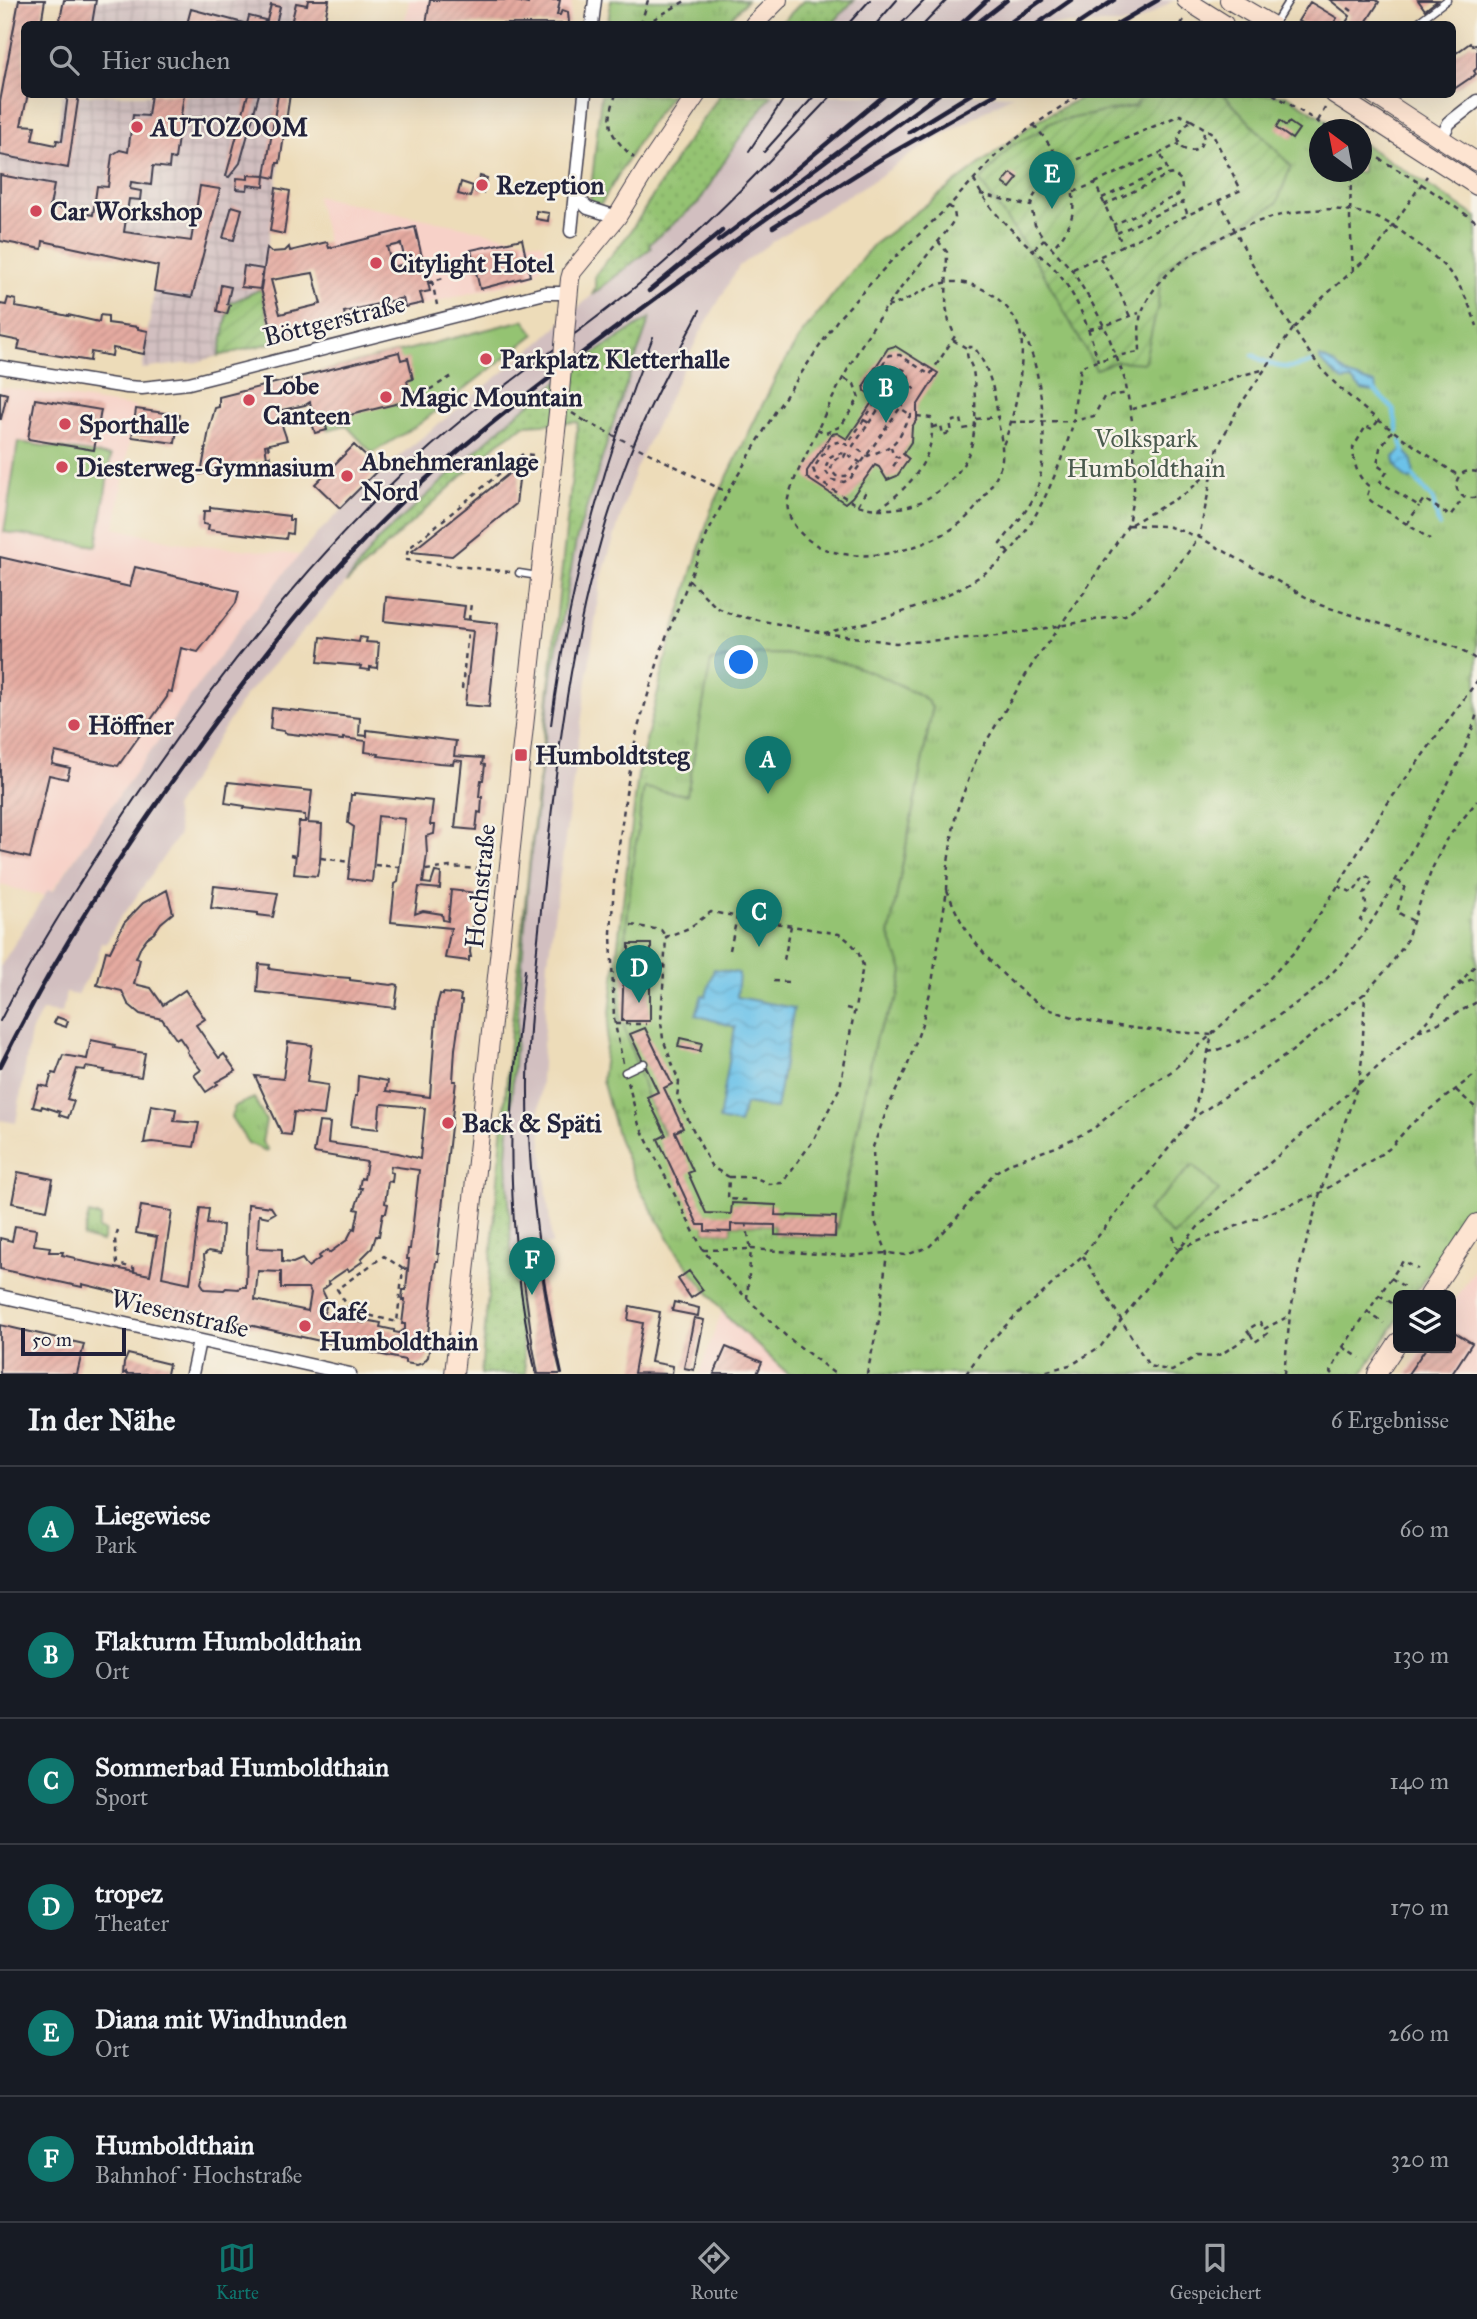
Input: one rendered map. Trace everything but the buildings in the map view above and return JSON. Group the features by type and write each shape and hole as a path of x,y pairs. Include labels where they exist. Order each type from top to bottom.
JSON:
{"street":[{"path":"592,21 595,0"},
{"path":"757,21 778,0"},
{"path":"1186,0 1219,21"},
{"path":"1229,0 1267,21"},
{"path":"571,231 585,98"},
{"path":"568,293 572,272 617,217 694,98"},
{"path":"1379,98 1477,162"},
{"path":"1330,101 1476,183"},
{"path":"1430,155 1449,123 1477,101"},
{"path":"575,196 588,208 617,217"},
{"name":"Böttgerstraße","path":"0,367 127,387 189,383 545,293 568,293"},
{"name":"Hochstraße","path":"454,1374 540,576 565,408 568,293"},
{"path":"1432,1290 1477,1223"},
{"name":"Wiesenstraße","path":"0,1296 350,1374"},
{"path":"192,1374 199,1341"},
{"path":"1377,1374 1393,1350"}],"lane":[{"path":"1274,21 1289,0"},
{"path":"1419,21 1447,0"},
{"path":"519,573 540,576"},
{"path":"625,1072 644,1063"}],"path":[{"path":"644,21 648,0"},
{"path":"648,21 687,0"},
{"path":"1348,8 1354,13"},
{"path":"615,98 609,126 614,137 634,158"},
{"path":"835,1374 786,1336 723,1275 702,1250 639,1125 615,1024 611,933 625,793 640,720 662,648 707,535 728,492 794,381 838,319 884,268 949,206 1009,143 1074,98"},
{"path":"1279,98 1313,119"},
{"path":"1320,119 1330,101"},
{"path":"867,1374 879,1320 887,1253 875,1221 873,1147 907,1067 931,989 956,813 977,757 1033,663 1128,526 1134,491 1135,452 1128,393 1104,326 1072,270 1035,225 1031,206 1033,198 1041,185 1063,166 1180,115 1212,133 1241,190 1072,270"},
{"path":"1191,120 1179,132 1179,144 1186,150 1195,151 1203,144 1204,128"},
{"path":"1034,125 1063,166 1073,192 1071,221 1067,231 1053,247"},
{"path":"1073,192 1179,144"},
{"path":"1101,198 1167,168 1160,153"},
{"path":"1372,155 1477,222"},
{"path":"1104,205 1168,175 1173,174 1181,180 1182,189 1178,195 1113,225"},
{"path":"689,580 716,607 733,615 824,633 896,643 997,636 1125,615 1139,606 1175,569 1199,537 1218,447 1232,418 1263,368 1293,329 1376,250 1427,176"},
{"path":"974,180 979,192 1032,250 1053,267 1072,295 1089,329 1098,361"},
{"path":"1350,182 1353,271"},
{"path":"1095,183 1123,246"},
{"path":"979,192 999,200 1031,206"},
{"path":"1219,200 1264,286 1324,371 1378,421 1459,476"},
{"path":"1117,233 1183,202 1188,214"},
{"path":"949,206 955,218 887,307 843,378 817,429 786,504 790,516 802,534 812,542 843,554 861,556 904,549 936,539 957,526 978,507 1002,461 1002,448 989,371 974,347 968,349"},
{"path":"824,633 874,621 944,595 988,570 1008,552 1032,523 1074,421 1081,366 1140,352 1141,312 1154,290 1178,264 1201,248 1234,231 1287,214 1312,210 1373,216 1394,226 1445,265 1458,281 1477,326"},
{"path":"1032,250 1044,239"},
{"path":"938,241 947,252 947,314 956,336 930,375 900,355 889,355 873,378 875,393 880,397 847,445 841,441 830,444 813,469 817,479 858,505 879,508 906,507 924,500 954,479 973,445 976,419 973,369 967,360 968,349"},
{"path":"1099,257 1118,288 1130,317"},
{"path":"437,305 430,282 446,277"},
{"path":"887,307 901,304 929,288 946,283 974,284 998,299 1028,341 1037,370 1042,420 1042,471 1033,500 1000,544 1008,552"},
{"path":"1472,311 1477,309"},
{"path":"1089,329 1141,312"},
{"path":"1002,448 1010,427 1018,387 1022,344 1020,330"},
{"path":"953,341 968,349"},
{"path":"899,368 908,373 908,384 898,391 888,385 887,378 892,369 899,368"},
{"path":"1132,409 1198,392 1263,368"},
{"path":"410,393 429,390 452,376"},
{"path":"817,429 825,433 841,426 859,398 854,384 843,378"},
{"path":"862,463 846,453 832,463 831,470 836,476 846,476 853,467 862,463 914,388 908,384"},
{"path":"1011,422 1074,421 1094,416 1104,397 1128,393"},
{"path":"868,456 853,446 886,398 911,415 931,418 933,427 930,445 920,467 909,485 897,497 879,508"},
{"path":"565,408 585,421 728,492"},
{"path":"868,456 891,447 911,415"},
{"path":"976,419 998,417"},
{"path":"933,427 942,425 943,435 952,432 950,422 961,419 963,429 975,427"},
{"path":"864,420 869,423"},
{"path":"1378,421 1372,429 1366,426 1353,448 1356,470 1361,480 1370,487 1367,496 1430,540"},
{"path":"999,425 1010,427"},
{"path":"1392,431 1380,447 1377,466 1387,472 1380,482 1419,506"},
{"path":"268,445 272,474"},
{"path":"891,447 893,455 899,458 892,468"},
{"path":"519,573 406,560 408,549 418,540 523,454 534,455"},
{"path":"1128,526 1186,493 1213,469"},
{"path":"1477,472 1467,471 1459,476 1456,486 1464,497 1477,497"},
{"path":"858,505 868,488"},
{"path":"1407,524 1424,499 1450,516 1464,497"},
{"path":"1033,500 1041,504"},
{"path":"1128,526 1167,526 1199,537 1320,605 1455,647 1474,658 1477,663"},
{"path":"469,620 471,603"},
{"path":"462,689 468,631"},
{"path":"702,1250 751,1249 846,1256 887,1253 906,1255 929,1247 954,1222 993,1173 1012,1162 1056,1147 1093,1129 1125,1102 1172,1071 1212,1035 1296,950 1385,807 1477,681"},
{"path":"1208,1052 1224,1049 1255,1032 1321,984 1361,938 1397,881 1447,787 1465,749 1477,713"},
{"path":"966,1374 983,1349 1017,1314 1083,1255 1193,1118 1291,1052 1365,993 1388,968 1405,944 1432,869 1446,841 1477,801"},
{"path":"290,855 295,856"},
{"path":"321,859 350,862"},
{"path":"376,865 399,867"},
{"path":"426,870 450,867 480,869"},
{"path":"1338,886 1353,893 1365,876 1373,880 1364,894 1367,909 1360,920 1367,925"},
{"path":"1397,881 1405,885 1397,912 1413,921"},
{"path":"947,890 960,920 995,968 1052,1010 1096,1023 1212,1035"},
{"path":"631,925 661,930 666,937 660,1022 663,1039 679,1082 677,1097 709,1162 712,1167 729,1177 754,1177 769,1184 782,1183 813,1140 839,1087 863,966 859,952 851,941 839,934 711,912 689,928 666,937"},
{"path":"730,950 737,917"},
{"path":"784,960 791,926"},
{"path":"1037,1374 1073,1364 1101,1346 1177,1249 1241,1187 1418,1031 1477,962"},
{"path":"1456,987 1477,977"},
{"path":"773,981 788,982"},
{"path":"1284,1374 1290,1315 1299,1269 1320,1193 1359,1082 1365,993"},
{"path":"1418,1031 1433,1026 1477,1002"},
{"path":"846,1008 854,1010"},
{"path":"615,1024 646,1024"},
{"path":"1193,1118 1212,1035"},
{"path":"1177,1249 1320,1193 1389,1149 1412,1123 1477,1073"},
{"path":"1455,1089 1477,1109"},
{"path":"729,1177 728,1199 747,1200 747,1204"},
{"path":"746,1224 751,1249 747,1299"},
{"path":"118,1230 115,1239 117,1264 134,1268 134,1271"},
{"path":"1173,1236 1177,1249"},
{"path":"1083,1255 1149,1366 1172,1371 1197,1356 1223,1353 1251,1335"},
{"path":"403,1269 397,1322 351,1311 337,1289 384,1256 403,1269 408,1268"},
{"path":"1333,1374 1331,1372 1343,1347 1403,1261 1418,1269"},
{"path":"1391,1278 1406,1288"},
{"path":"1379,1295 1393,1304"},
{"path":"342,1317 351,1311"},
{"path":"1367,1312 1384,1323"},
{"path":"1264,1329 1290,1315"},
{"path":"1260,1322 1267,1334 1255,1342 1251,1335 1247,1330 1260,1322"},
{"path":"1343,1347 1360,1358"}],"shaded area":[{"path":"75,0 308,0 304,21 72,21"},
{"path":"409,0 572,0 569,21 405,21"},
{"path":"854,0 1174,0 1140,21 835,21"},
{"path":"62,98 290,98 261,289 230,303 219,356 197,362 142,369 158,266 44,241 42,249 0,241 0,134 56,144"},
{"path":"770,98 1008,98 913,153 879,177 773,241 739,266 699,335 635,470 601,580 548,961 539,1115 552,1244 511,1248 507,1156 529,872 553,670 576,541 649,319 592,355 513,417 377,541 346,583 244,697 174,808 179,834 120,918 106,944 101,943 97,960 77,995 66,993 62,1013 42,1011 31,1032 16,1123 0,1120 0,967 48,890 53,891 103,817 242,625 317,534 388,465 540,342 592,295 651,248 649,245 699,202 736,143"},
{"path":"316,196 545,244 543,265 531,278 347,324"},
{"path":"0,387 135,407 115,528 175,542 300,555 242,625 52,891 48,890 44,896 0,885"},
{"path":"1477,1266 1477,1374 1406,1374 1420,1353 1456,1353 1456,1298"},
{"path":"722,1311 781,1369 788,1374 699,1374"}],"green space":[{"path":"611,0 747,0 729,21 608,21"},
{"path":"804,0 854,0 835,21 783,21"},
{"path":"601,98 669,98 646,129 601,204 592,203 590,200"},
{"path":"718,98 770,98 736,143 699,202 649,244 651,248 592,295 595,275 629,234 684,146"},
{"name":"Volkspark Humboldthain","path":"1080,98 1291,98 1324,119 1309,119 1309,182 1372,182 1372,149 1477,217 1477,1199 1417,1290 1393,1290 1393,1327 1362,1374 788,1374 728,1318 679,1255 639,1188 618,1138 602,1080 638,774 667,654 711,510 778,373 801,335 873,245 1038,120","holes":["763,654 821,658 856,667 891,681 923,697 932,710 889,935 903,971 898,997 876,1036 838,1228 775,1234 775,1225 731,1224 731,1231 705,1225 647,1097 623,1023 621,960 644,788 687,795 711,661"]},
{"path":"1140,98 1227,98 1291,166 1277,203 1237,227 1191,248 1161,272 1158,305 1144,363 1117,361 1096,369 1041,269 980,181 1011,146 1040,131 1048,123 1135,106"},
{"path":"261,289 275,342 219,356 230,303"},
{"path":"650,318 576,541 553,670 529,872 507,1156 511,1248 526,1374 481,1374 511,1031 578,422 525,425 498,443 346,583 377,541 513,417 592,355"},
{"name":"Magic Mountain","path":"524,320 535,334 418,425 372,453 346,425 327,430 313,374"},
{"path":"18,442 111,456 97,546 4,532"},
{"path":"763,654 821,658 855,667 919,695 932,710 889,935 903,971 898,997 876,1036 835,1237 775,1235 774,1225 732,1224 731,1232 705,1231 705,1225 647,1097 623,1023 619,1023 620,960 624,959 631,878 644,788 687,795 711,661"},
{"path":"254,1098 266,1121 262,1142 268,1150 266,1151 248,1143 231,1117 235,1106"},
{"path":"1193,1165 1219,1191 1173,1236 1147,1211"},
{"path":"89,1214 101,1217 98,1229 105,1231 102,1242 83,1237"}],"water":[{"path":"1320,357 1335,364 1349,376 1375,384 1378,393 1362,390 1351,380 1343,381 1320,361"},
{"path":"1403,449 1412,459 1414,478 1410,480 1397,467 1394,457"},
{"path":"714,969 739,973 737,997 794,1008 776,1109 745,1104 739,1124 719,1120 735,1027 696,1015 702,995 706,996"}],"waterway":[{"path":"1253,355 1281,367 1296,367 1312,362"},
{"path":"1375,391 1393,409 1398,431"},
{"path":"1401,441 1404,452"},
{"path":"1410,473 1433,500 1439,526"}],"tram line":[{"path":"851,21 870,0"},
{"path":"879,21 897,0"},
{"path":"904,21 925,0"},
{"path":"927,21 947,0"},
{"path":"749,151 784,98"},
{"path":"764,152 812,98"},
{"path":"0,1021 54,925 146,781 217,684 292,590 373,502 442,436 665,262 739,192 829,98"},
{"path":"562,1374 537,1228 528,1117 532,1006 556,778 581,622 607,519 641,428 700,310"},
{"path":"551,725 567,626 590,528 618,431 653,337"},
{"path":"525,969 517,1041 511,1145 519,1278 536,1374"}],"railway":[{"path":"964,21 987,0"},
{"path":"980,21 1007,0"},
{"path":"1012,21 1042,0"},
{"path":"1041,21 1071,0"},
{"path":"1082,21 1114,0"},
{"path":"1122,21 1158,0"},
{"path":"770,191 881,98"},
{"path":"718,241 910,98"},
{"path":"0,1067 65,946 164,793 269,650 354,550 451,457 542,384 654,299 933,98"},
{"path":"909,132 964,98"},
{"path":"773,227 881,159 989,98"},
{"path":"649,291 722,231"}],"place":[{"name":"AUTOZOOM","path":"137,127"},
{"name":"Rezeption","path":"482,185"},
{"name":"Diana mit Windhunden","path":"1052,209"},
{"name":"Car Workshop","path":"36,211"},
{"name":"Citylight Hotel","path":"376,263"},
{"name":"Parkplatz Kletterhalle","path":"486,359"},
{"name":"Magic Mountain","path":"386,397"},
{"name":"Lobe Canteen","path":"249,400"},
{"name":"Flakturm Humboldthain","path":"886,423"},
{"name":"Sporthalle","path":"65,424"},
{"name":"Diesterweg-Gymnasium","path":"62,467"},
{"name":"Abnehmeranlage Nord","path":"347,476"},
{"name":"Höffner","path":"74,725"},
{"name":"Humboldtsteg","path":"521,755"},
{"name":"Liegewiese","path":"768,794"},
{"name":"Sommerbad Humboldthain","path":"759,947"},
{"name":"tropez","path":"639,1003"},
{"name":"Back & Späti","path":"448,1123"},
{"name":"Humboldthain","path":"532,1295"},
{"name":"Café Humboldthain","path":"305,1326"}]}
